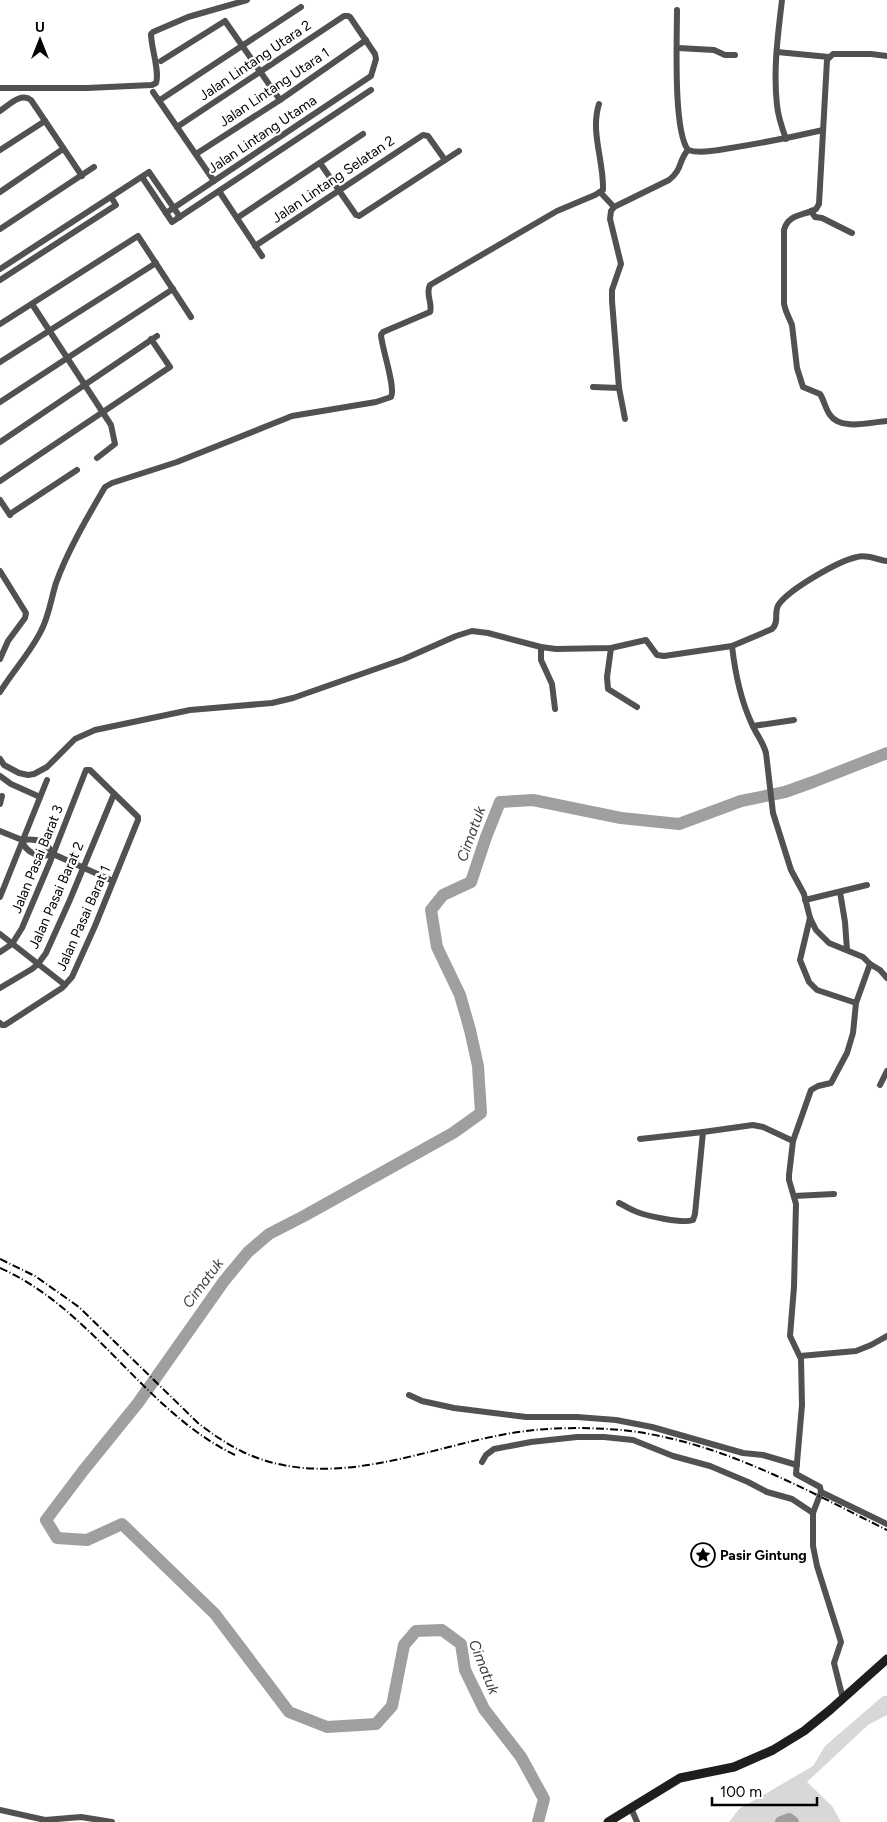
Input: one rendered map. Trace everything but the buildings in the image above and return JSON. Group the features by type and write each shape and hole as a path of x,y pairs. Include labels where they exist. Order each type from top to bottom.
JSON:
{"main road":[{"path":"608,1822 680,1778 734,1766 764,1754 804,1731 887,1659"}],"street":[{"path":"0,88 87,88 152,85 156,83 158,76 152,44 151,34 153,32 188,17 247,0"},
{"path":"782,0 776,52 777,106 786,139"},
{"path":"160,100 301,7"},
{"path":"677,10 678,115 682,139 688,150 694,152 705,151 786,139 823,130"},
{"name":"Jalan Lintang Utara 2","path":"177,127 344,16 348,16 366,40"},
{"path":"161,61 224,21 244,46 280,100"},
{"name":"Jalan Lintang Utama","path":"366,40 376,56 372,76 166,213 172,222 371,90"},
{"name":"Jalan Lintang Utara 1","path":"196,154 280,100 366,40"},
{"path":"678,48 714,50 725,55 735,55"},
{"path":"776,52 829,57"},
{"path":"887,56 833,54 829,57 826,64 819,204 816,209 788,220 784,230 784,304 792,325 797,368 803,387 820,394 834,420 841,423 887,421"},
{"path":"153,92 214,181"},
{"path":"0,111 22,97 27,97 31,100 82,176"},
{"path":"0,692 30,650 42,629 63,565 106,487 112,483 177,462 292,416 388,399 393,393 381,335 383,332 430,312 428,292 430,285 557,211 602,190 603,176 596,118 599,104"},
{"path":"0,150 45,121"},
{"path":"300,124 306,133"},
{"path":"237,218 364,134"},
{"name":"Jalan Lintang Selatan 2","path":"255,246 423,135 426,134 445,160"},
{"path":"0,192 63,149"},
{"path":"625,419 619,388 612,290 621,264 610,218 611,211 614,207 669,180 678,172 683,156 688,150"},
{"path":"320,163 356,215 359,216 459,151"},
{"path":"0,230 94,168"},
{"path":"0,269 149,172 180,217"},
{"path":"142,177 166,213"},
{"path":"219,191 262,256"},
{"path":"600,192 614,207"},
{"path":"0,280 116,205 111,197"},
{"path":"811,211 815,217 822,218 852,232"},
{"path":"0,324 138,236 191,316"},
{"path":"0,362 156,262"},
{"path":"0,402 173,289"},
{"path":"32,304 111,425 115,444 97,458"},
{"path":"0,442 154,338 170,367 0,481"},
{"path":"593,387 619,388"},
{"path":"0,500 10,515 77,470"},
{"path":"0,759 4,765 19,773 34,774 47,767 75,739 95,730 190,710 272,703 293,698 404,659 464,633 478,631 541,647 611,648 646,640 657,655 664,656 732,646 768,632 775,626 778,606 786,596 807,581 856,557 887,561"},
{"path":"0,571 26,612 25,618 8,641 0,659"},
{"path":"732,646 738,681 753,726 764,744 773,812 790,870 804,893 810,918 816,930 826,941 863,957 887,978"},
{"path":"541,647 541,660 552,684 555,709"},
{"path":"611,648 607,677 608,689 637,707"},
{"path":"753,726 794,720"},
{"name":"Jalan Pasai Barat 3","path":"0,952 12,944 22,928 87,770 90,770 114,794"},
{"path":"0,776 11,784 40,797"},
{"path":"0,897 47,780"},
{"name":"Jalan Pasai Barat 1","path":"2,1024 65,985 72,977 138,818 114,794"},
{"name":"Jalan Pasai Barat 2","path":"0,988 38,964 55,934 114,794"},
{"path":"0,804 2,796"},
{"path":"0,831 22,840 43,841 48,845 53,854 113,881"},
{"path":"22,840 24,846 33,853 45,856 53,854"},
{"path":"805,900 867,885"},
{"path":"840,892 847,950"},
{"path":"810,918 800,960 809,982 817,990 856,1003"},
{"path":"0,934 65,985"},
{"path":"870,964 856,1003 853,1033 845,1059 831,1083 811,1090 793,1141 789,1180 796,1204 796,1253 790,1336 800,1356 802,1405 796,1474 820,1487 822,1492 887,1524"},
{"path":"880,1085 887,1070"},
{"path":"640,1139 758,1125 793,1141"},
{"path":"619,1203 642,1213 679,1221 687,1222 693,1220 703,1132"},
{"path":"794,1196 834,1194"},
{"path":"800,1356 856,1351 887,1336"},
{"path":"409,1395 422,1401 454,1408 526,1417 576,1417 616,1420 652,1427 743,1453 763,1455 797,1465"},
{"path":"482,1462 486,1455 494,1449 531,1442 577,1437 633,1440 673,1456 710,1466 767,1492 796,1501 813,1513"},
{"path":"822,1492 813,1513 812,1531 816,1566 841,1642 834,1663 843,1699"},
{"path":"631,1808 637,1822"},
{"path":"0,1810 44,1821 81,1817 112,1822"}],"shaded area":[{"path":"883,1696 887,1696 887,1715 868,1725 807,1782 832,1806 841,1822 729,1822 739,1809 813,1766 825,1746"}],"waterway":[{"name":"Cimatuk","path":"538,1822 544,1799 521,1757 484,1709 465,1670 461,1644 442,1630 416,1631 404,1645 392,1706 376,1724 327,1727 289,1712 215,1614 122,1524 87,1540 57,1538 46,1520 138,1403 224,1281 248,1252 269,1234 453,1133 481,1113 478,1066 470,1030 460,995 437,947 431,910 443,895 471,882 500,802 533,800 621,818 679,824 741,801 785,792 887,753"},
{"name":"Cimatuk","path":"781,1822 789,1819 793,1822"}],"railway":[{"path":"0,1259 35,1276 79,1307 203,1427 243,1452 275,1463 308,1468 341,1468 374,1464 473,1441 531,1430 582,1428 645,1433 682,1441 752,1465 820,1496 887,1530"},
{"path":"0,1268 34,1286 64,1309 174,1414 204,1437 237,1456"}],"place":[{"name":"Pasir Gintung","path":"703,1555"}]}
